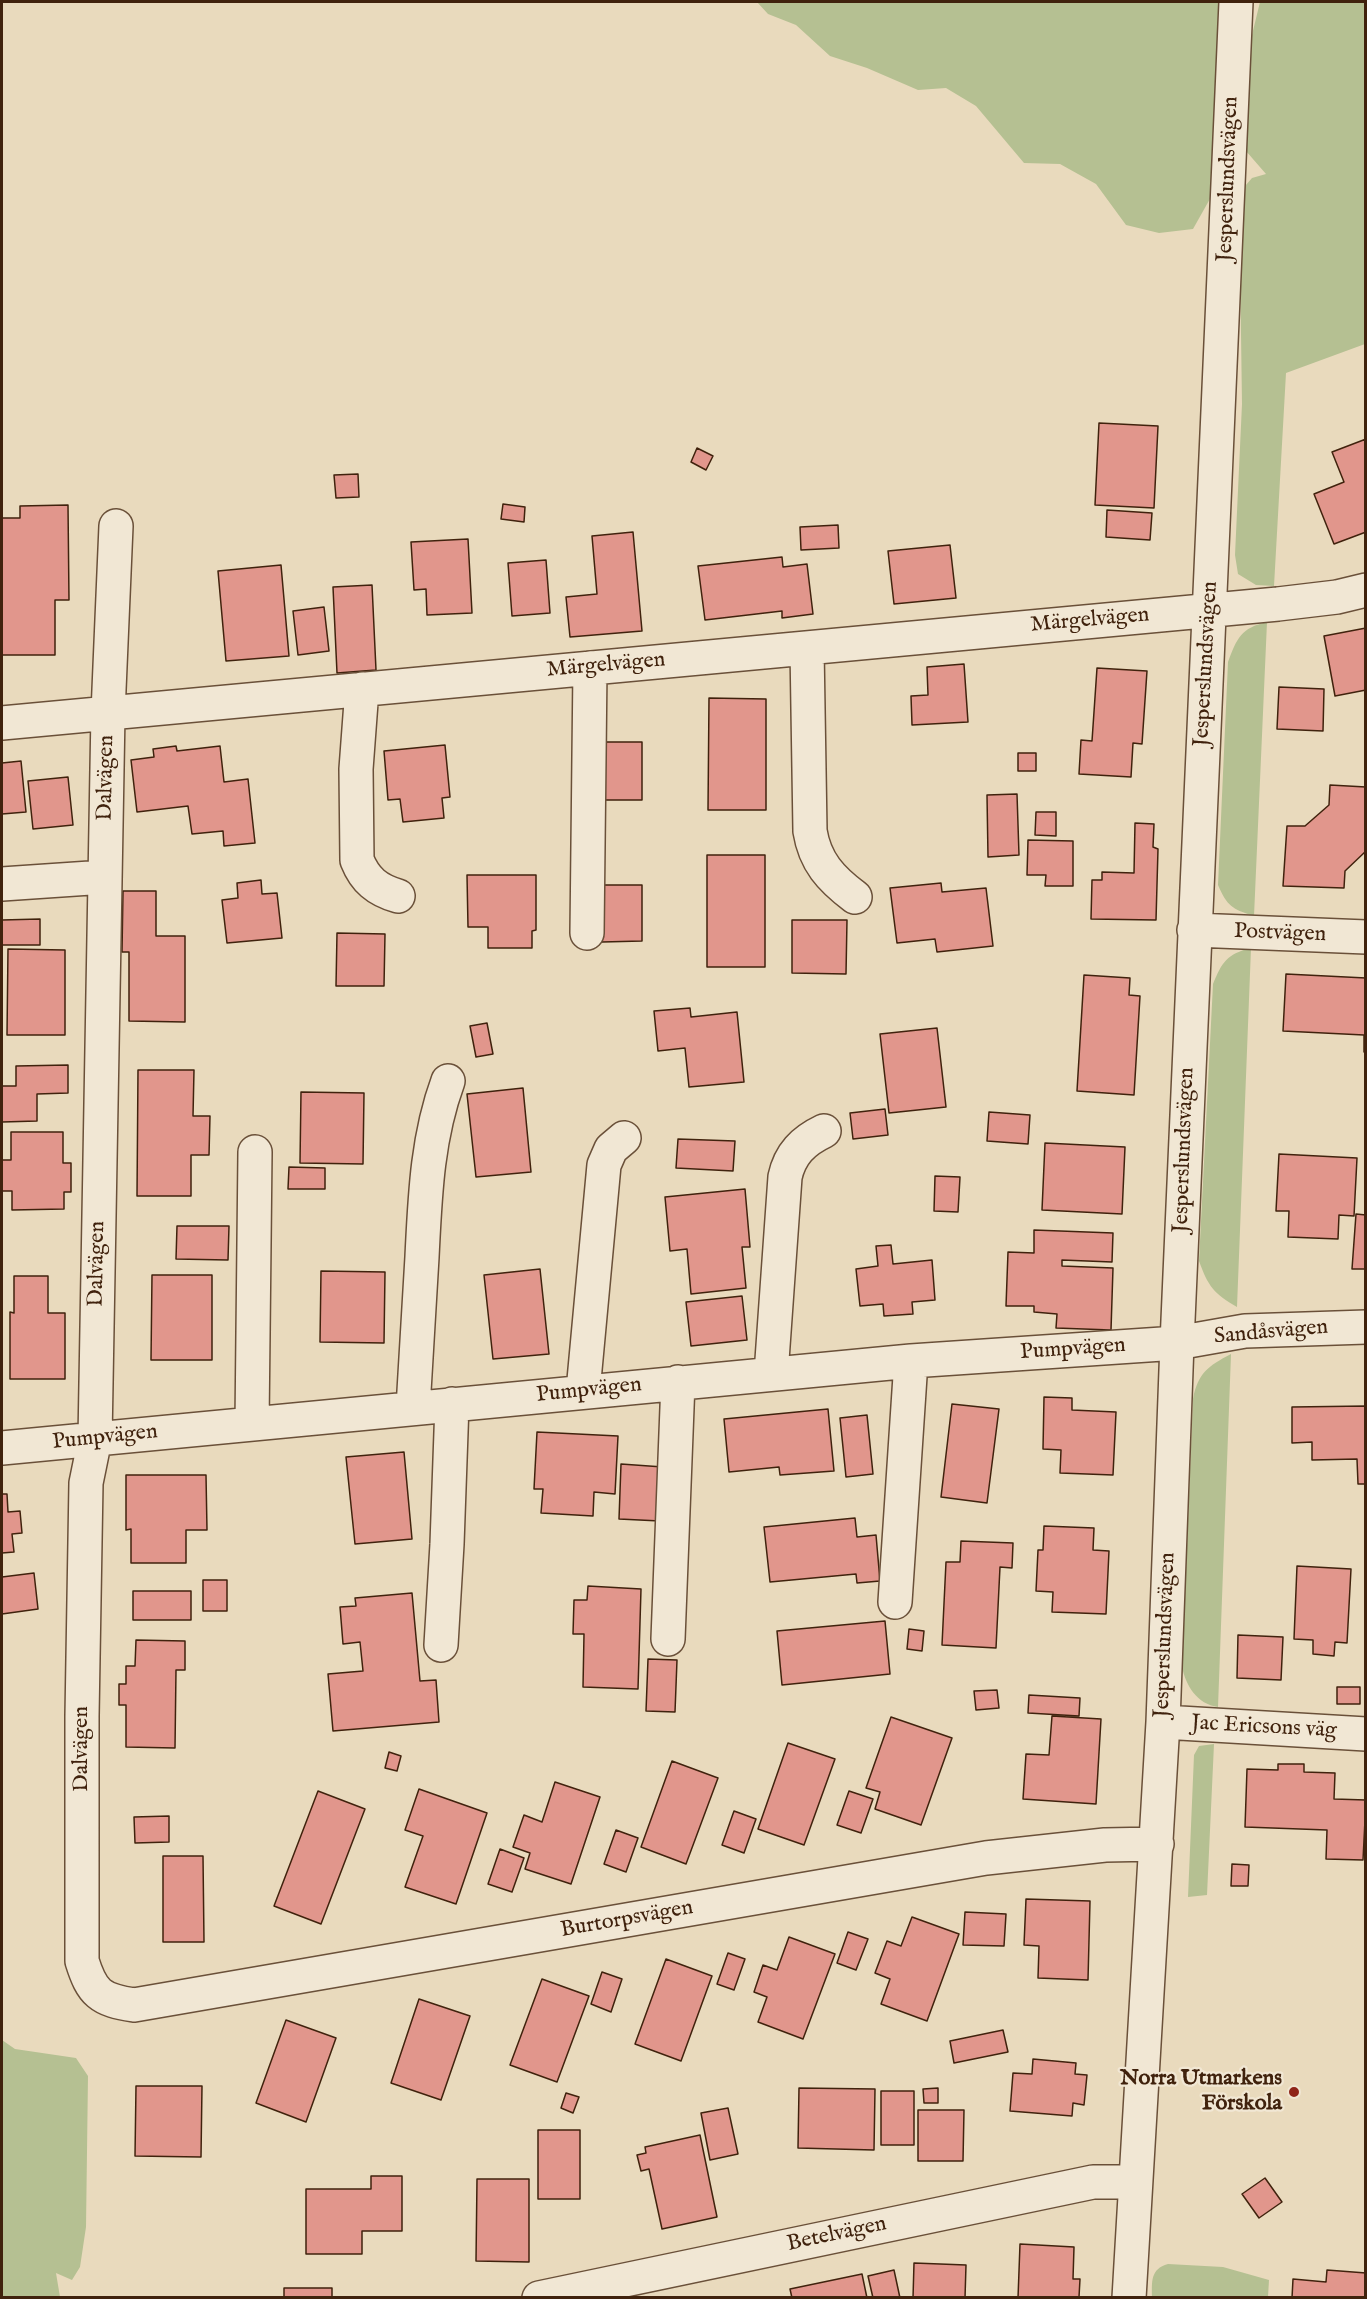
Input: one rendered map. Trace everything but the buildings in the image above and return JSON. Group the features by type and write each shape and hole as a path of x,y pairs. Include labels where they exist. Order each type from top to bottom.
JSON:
{"street":[{"name":"Jesperslundsvägen","path":"1129,2298 1163,1722 1194,930 1236,2"},
{"name":"Dalvägen","path":"100,1996 88,1982 82,1961 82,1716 86,1483 95,1439 108,713 117,526"},
{"name":"Märgelvägen","path":"2,723 1210,610 1337,597 1365,590"},
{"path":"807,648 810,831 813,848 827,874 855,897"},
{"path":"587,933 590,668"},
{"path":"362,689 356,769 357,860 363,873 372,884 398,896"},
{"path":"2,885 105,877"},
{"name":"Postvägen","path":"1194,930 1365,937"},
{"path":"413,1408 426,1182 434,1128 448,1081"},
{"path":"771,1374 785,1177 788,1163 810,1138 824,1131"},
{"path":"584,1391 604,1164 611,1149 624,1138"},
{"path":"252,1424 255,1152"},
{"name":"Sandåsvägen","path":"1177,1343 1245,1331 1365,1327"},
{"name":"Pumpvägen","path":"2,1448 911,1361 1177,1343"},
{"path":"895,1602 911,1361"},
{"path":"668,1639 678,1382"},
{"path":"441,1645 452,1404"},
{"name":"Jac Ericsons väg","path":"1163,1722 1365,1734"},
{"name":"Burtorpsvägen","path":"100,1996 134,2005 986,1858 1105,1845 1157,1844"},
{"name":"Betelvägen","path":"539,2298 1093,2182 1135,2182"}],"green space":[{"path":"757,2 1219,2 1211,197 1193,229 1159,233 1126,225 1096,184 1060,164 1024,163 976,106 946,88 918,90 867,68 830,56 796,25 768,14"},
{"path":"1260,2 1365,2 1365,344 1286,373 1274,586 1256,585 1238,574 1235,555 1242,404 1239,193 1252,178 1266,174 1246,151 1241,80"},
{"path":"1267,622 1254,916 1231,906 1218,885 1228,662 1241,635 1251,627"},
{"path":"1251,948 1237,1307 1213,1289 1199,1261 1213,984 1226,960 1236,953"},
{"path":"1231,1354 1218,1707 1198,1698 1186,1681 1182,1667 1193,1399 1205,1371"},
{"path":"1214,1744 1207,1895 1188,1897 1194,1755 1199,1746"},
{"path":"2,2040 15,2049 76,2058 88,2076 86,2227 80,2267 72,2280 56,2273 60,2297 2,2297"},
{"path":"1168,2264 1223,2267 1269,2280 1268,2297 1152,2297 1153,2277 1158,2269"}],"place":[{"name":"Norra Utmarkens Förskola","path":"1294,2092"}]}
